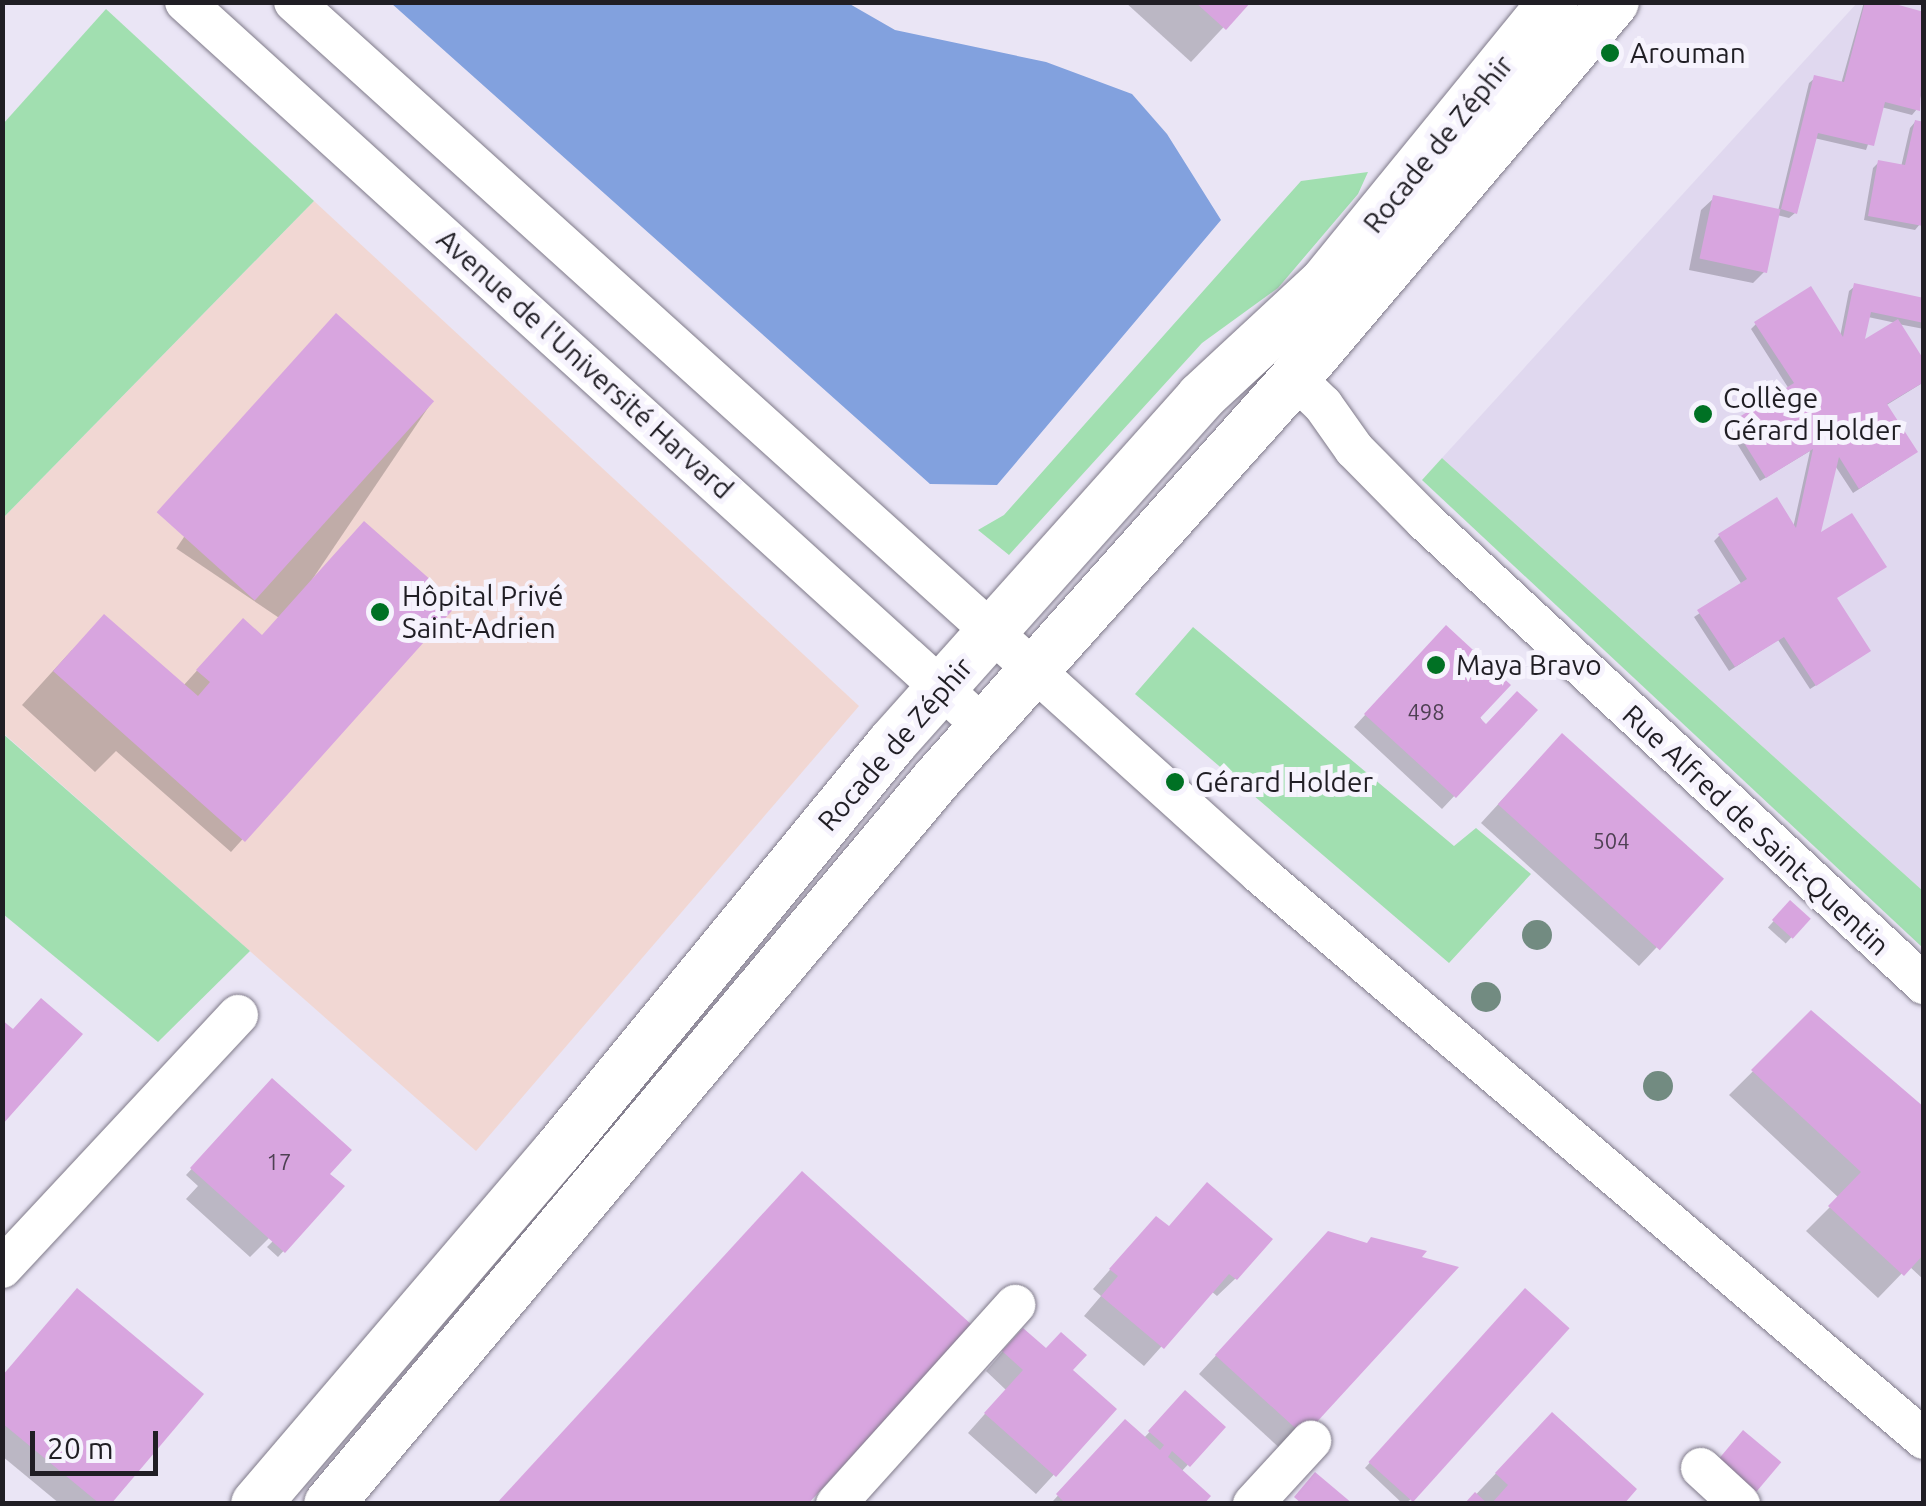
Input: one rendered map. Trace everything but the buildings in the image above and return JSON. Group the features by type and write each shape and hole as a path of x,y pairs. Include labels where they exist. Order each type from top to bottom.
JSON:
{"main road":[{"name":"Rocade de Zéphir","path":"256,1504 556,1153 941,688 1201,398 1326,282 1553,2"},
{"name":"Rocade de Zéphir","path":"329,1504 1031,671 1294,378 1614,2"}],"street":[{"name":"Avenue de l'Université Harvard","path":"184,2 984,726"},
{"path":"294,2 1031,671 1275,887 1924,1440"},
{"name":"Rue Alfred de Saint-Quentin","path":"1294,378 1323,405 1354,448 1425,521 1924,984"},
{"path":"2,1268 238,1016"},
{"path":"836,1504 1015,1305"},
{"path":"1253,1504 1310,1440"},
{"path":"1701,1468 1740,1504"}],"shaded area":[{"name":"Collège Gérard Holder","path":"1857,3 1923,4 1923,891 1442,458"},
{"name":"Hôpital Privé Saint-Adrien","path":"314,201 859,706 476,1151 3,733 3,518"}],"green space":[{"path":"106,9 314,201 3,518 3,124"},
{"path":"1368,172 1358,194 1278,288 1202,343 1009,555 978,530 1004,515 1301,181"},
{"path":"1442,458 1923,891 1923,948 1422,480"},
{"path":"1193,627 1454,846 1476,828 1531,874 1449,963 1135,694"},
{"path":"2,733 250,951 158,1042 3,914"}],"water":[{"path":"391,3 848,3 895,30 1046,62 1132,94 1167,134 1221,220 997,485 930,484"}],"place":[{"name":"Arouman","path":"1610,53"},
{"name":"Collège Gérard Holder","path":"1703,414"},
{"name":"Hôpital Privé Saint-Adrien","path":"380,612"},
{"name":"Maya Bravo","path":"1436,665"},
{"name":"Gérard Holder","path":"1175,782"}]}
